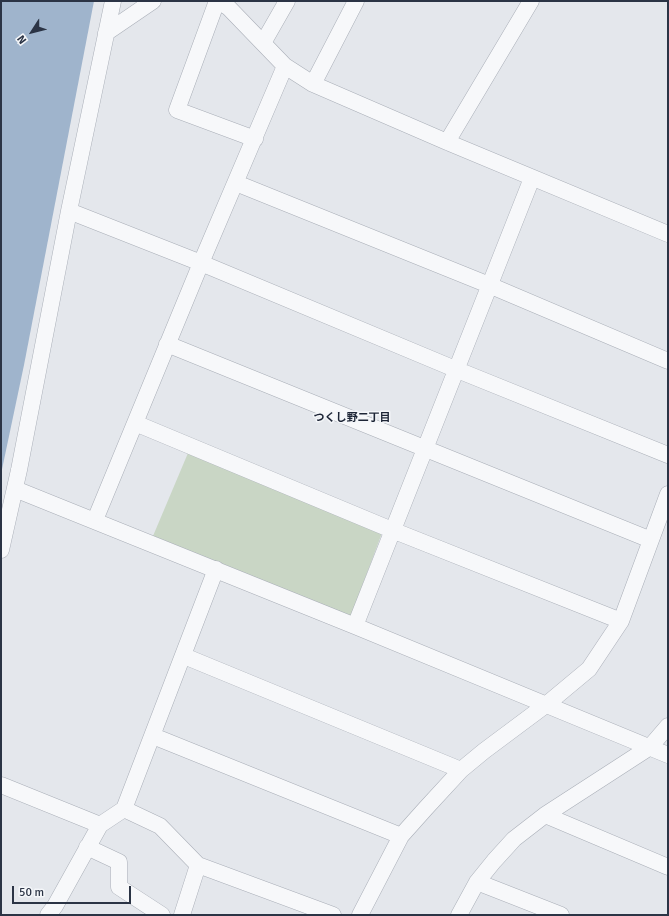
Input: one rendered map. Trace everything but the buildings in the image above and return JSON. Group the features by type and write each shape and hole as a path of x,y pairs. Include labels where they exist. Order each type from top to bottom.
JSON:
{"street":[{"path":"1,550 15,489 69,211 113,1"},
{"path":"106,34 153,1"},
{"path":"263,43 287,1"},
{"path":"313,84 356,1"},
{"path":"447,142 531,1"},
{"path":"255,139 176,110 224,3 285,66 313,84 532,178 668,234"},
{"path":"95,520 201,263 285,66"},
{"path":"355,626 455,369 532,178"},
{"path":"236,183 489,285 668,361"},
{"path":"69,211 201,263 455,369 668,455"},
{"path":"168,344 651,540"},
{"path":"135,423 392,530 621,621"},
{"path":"15,489 216,569 668,755"},
{"path":"360,915 401,836 461,770 484,750 547,704 589,669 621,621 668,494"},
{"path":"48,915 55,906 100,825 124,809 184,656 216,569"},
{"path":"184,656 461,770"},
{"path":"459,915 477,882 514,839 545,815 650,747 668,726"},
{"path":"153,736 401,836"},
{"path":"1,785 100,825"},
{"path":"124,809 160,826 198,865 333,915"},
{"path":"545,815 668,867"},
{"path":"87,847 119,862 119,887 162,915"},
{"path":"182,915 198,865"},
{"path":"477,882 561,915"}],"green space":[{"path":"188,453 382,533 351,616 153,536"}],"water":[{"path":"1,1 94,1 24,365 1,474"}],"district":[{"name":"つくし野二丁目","path":"352,418"}]}
